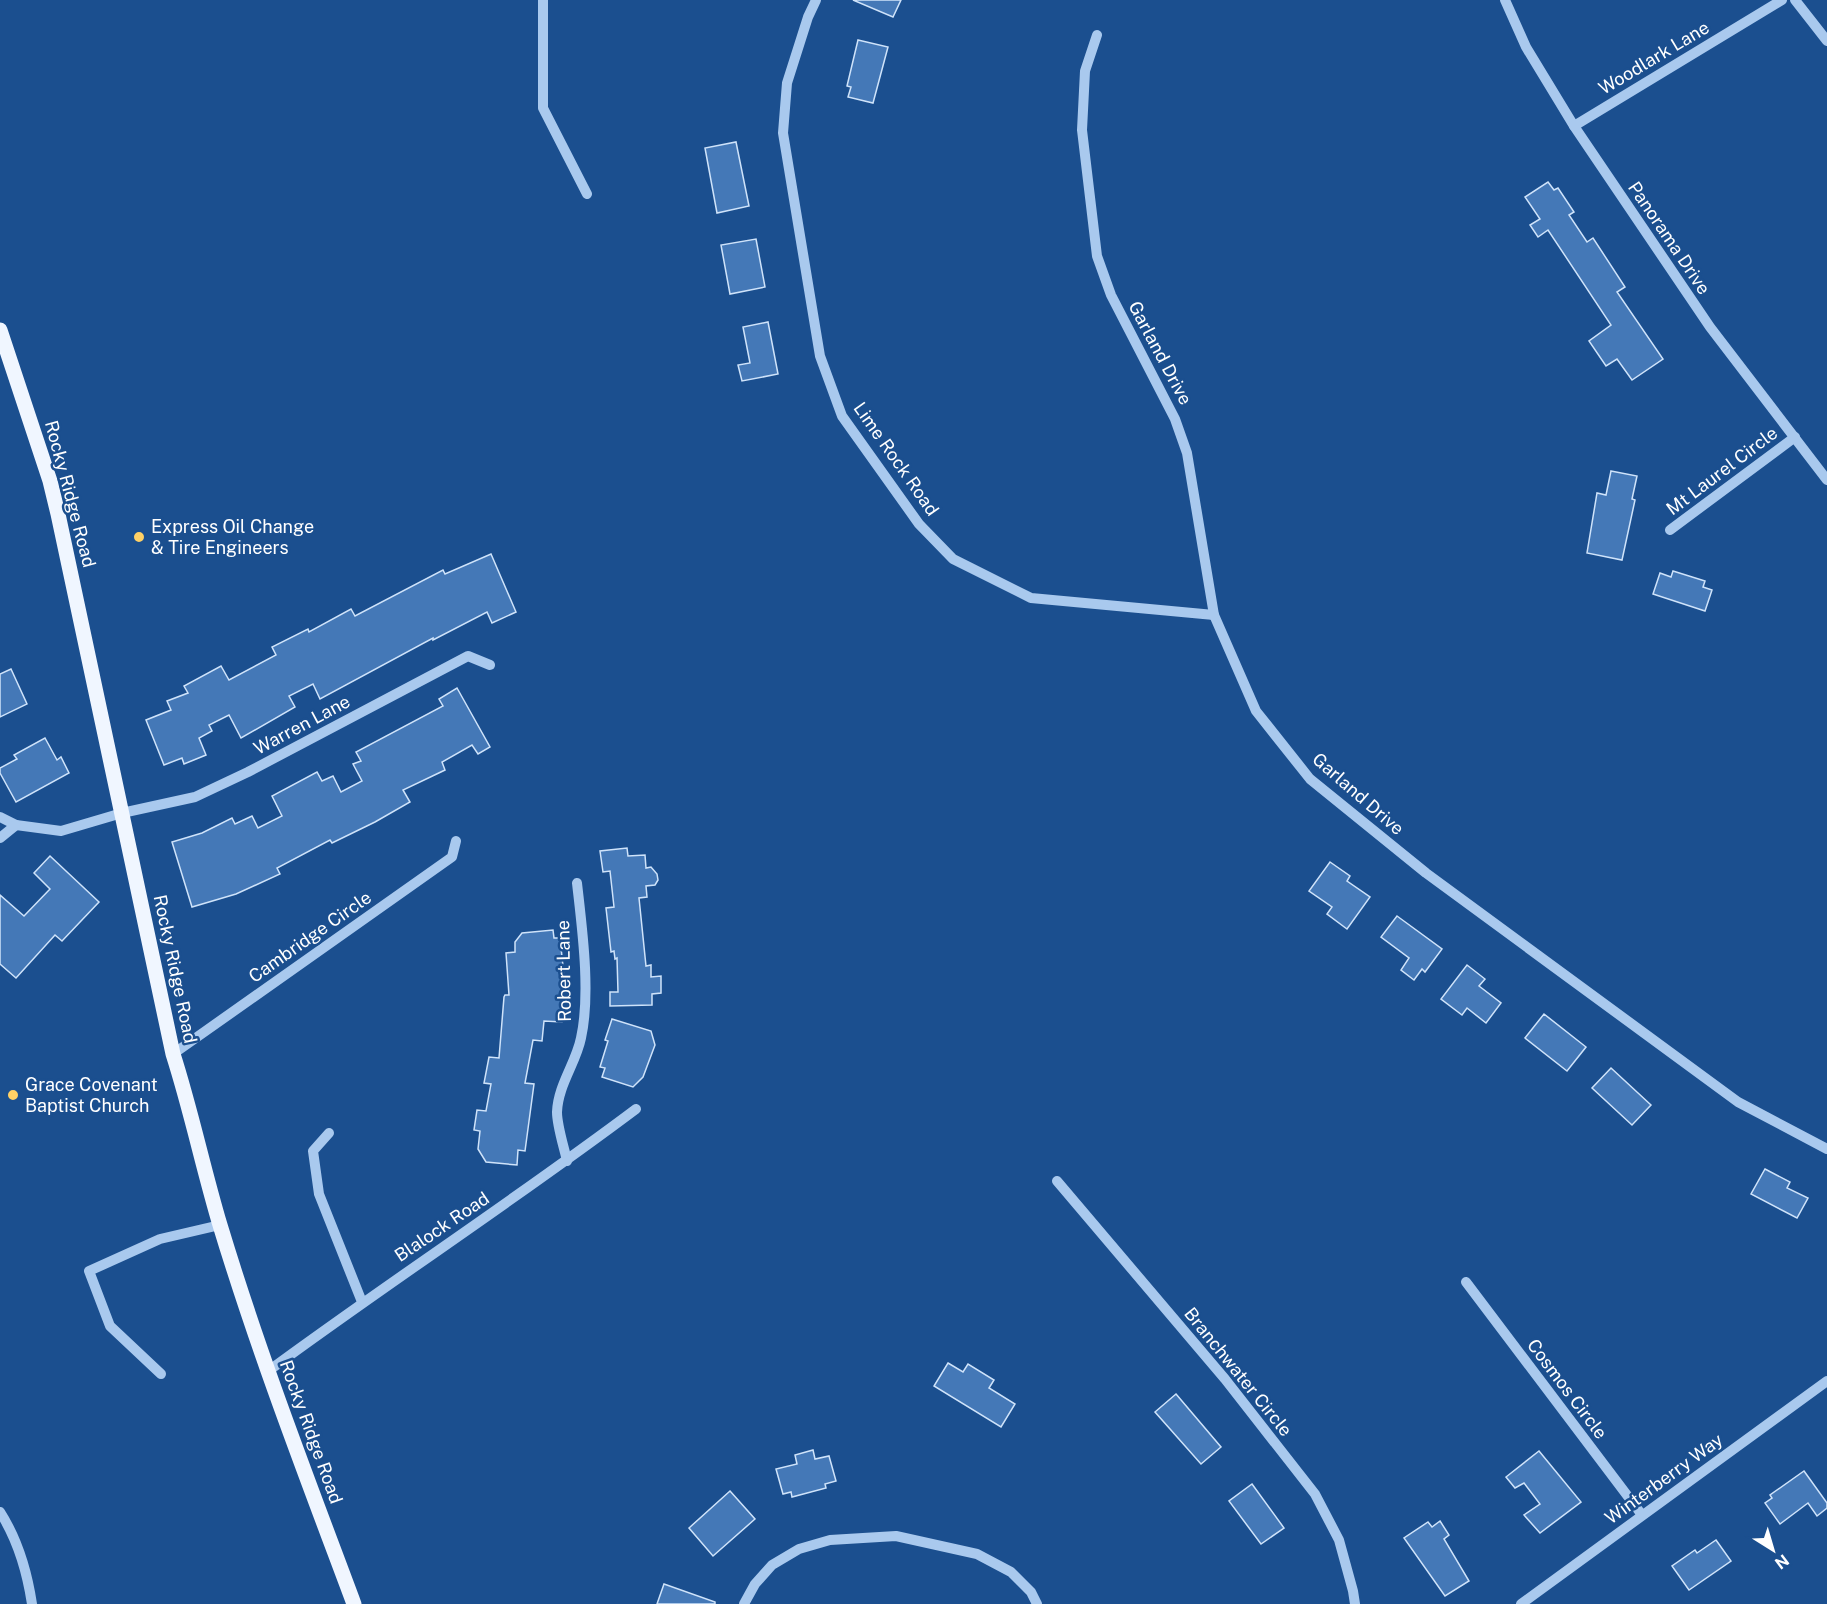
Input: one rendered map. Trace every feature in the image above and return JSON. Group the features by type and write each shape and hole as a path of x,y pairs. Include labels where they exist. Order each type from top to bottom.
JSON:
{"main road":[{"name":"Rocky Ridge Road","path":"0,330 50,481 173,1053 190,1108 220,1225 267,1372 354,1604"}],"street":[{"path":"543,0 543,108 587,194"},
{"name":"Lime Rock Road","path":"816,0 808,17 787,83 783,133 820,356 842,416 919,524 953,559 1031,598 1214,615"},
{"name":"Panorama Drive","path":"1505,0 1526,47 1574,126 1710,327 1827,480"},
{"name":"Woodlark Lane","path":"1574,126 1782,0"},
{"path":"1795,0 1827,41"},
{"name":"Garland Drive","path":"1097,35 1085,71 1082,130 1097,256 1111,295 1175,419 1187,453 1214,615 1256,711 1310,779 1426,873 1738,1102 1827,1149"},
{"name":"Mt Laurel Circle","path":"1670,530 1795,437"},
{"name":"Warren Lane","path":"0,817 16,825 62,831 122,813 195,797 248,772 468,656 490,665"},
{"path":"0,838 16,825"},
{"name":"Cambridge Circle","path":"173,1053 452,857 456,841"},
{"name":"Robert Lane","path":"567,1161 557,1112 565,1080 581,1039 584,1004 584,948 577,883"},
{"name":"Blalock Road","path":"267,1372 362,1302 567,1161 636,1109"},
{"path":"328,1133 313,1151 319,1194 362,1302"},
{"name":"Branchwater Circle","path":"1057,1181 1225,1379 1315,1494 1339,1540 1355,1604"},
{"path":"161,1374 110,1326 89,1271 160,1239 220,1225"},
{"name":"Cosmos Circle","path":"1466,1282 1642,1515"},
{"name":"Winterberry Way","path":"1521,1604 1827,1381"},
{"path":"0,1512 18,1543 32,1604"},
{"path":"744,1604 755,1584 772,1565 799,1549 830,1540 896,1536 977,1554 1011,1572 1031,1592 1037,1604"}],"building":[{"path":"853,0 901,0 893,17"},
{"path":"858,40 888,47 873,103 848,97 851,87 847,86"},
{"path":"736,142 749,206 717,213 705,148"},
{"path":"1548,182 1554,190 1558,188 1574,212 1569,215 1587,242 1593,238 1625,287 1617,292 1663,359 1632,380 1617,359 1606,366 1589,341 1611,325 1548,230 1538,237 1530,225 1540,219 1525,197"},
{"path":"756,239 765,287 730,294 721,245"},
{"path":"768,322 778,374 742,381 738,365 750,363 743,327"},
{"path":"1611,471 1637,476 1632,499 1635,500 1622,560 1587,553 1597,493 1606,495"},
{"path":"491,554 516,612 492,623 487,612 433,640 433,638 320,699 313,684 289,696 295,707 241,738 229,715 209,725 212,731 199,738 206,755 184,764 182,758 164,765 146,720 171,710 167,701 188,693 184,686 221,666 229,680 276,655 272,647 308,629 309,632 351,609 355,616 443,570 445,574"},
{"path":"1673,571 1705,581 1703,587 1712,590 1705,611 1653,594 1660,573 1671,577"},
{"path":"11,669 27,704 0,717 0,674"},
{"path":"457,688 490,747 478,754 472,745 442,762 445,770 403,790 410,802 375,822 332,843 330,840 277,868 280,874 236,894 192,907 172,842 202,833 232,818 235,824 252,816 258,828 282,816 272,796 317,772 322,781 333,776 341,792 362,781 353,764 361,761 356,752 443,706 439,699"},
{"path":"45,738 57,760 61,757 69,773 16,802 0,773 0,768 17,759 14,755"},
{"path":"627,848 628,856 645,855 646,868 651,867 657,874 658,880 655,885 646,886 647,897 639,898 646,966 651,965 651,977 661,976 661,993 652,994 652,1005 610,1006 610,992 618,992 617,958 615,959 614,951 611,952 606,908 614,907 610,871 603,872 600,851"},
{"path":"50,856 99,902 62,941 55,935 16,978 0,964 0,895 24,916 50,889 34,873"},
{"path":"1330,862 1350,876 1347,881 1370,897 1347,929 1327,914 1332,907 1309,891"},
{"path":"1397,916 1442,949 1425,972 1422,969 1414,980 1401,970 1409,958 1381,937"},
{"path":"553,930 554,938 560,938 565,985 562,1022 544,1021 542,1041 533,1040 525,1083 534,1084 525,1151 518,1150 517,1165 486,1162 478,1149 480,1131 474,1130 477,1110 486,1111 491,1084 484,1083 489,1057 499,1058 504,997 509,995 506,953 515,952 515,942 522,933"},
{"path":"1467,965 1485,979 1479,986 1501,1003 1486,1023 1467,1008 1462,1015 1441,999"},
{"path":"1544,1014 1586,1047 1567,1071 1525,1038"},
{"path":"612,1019 651,1031 655,1045 643,1077 633,1087 602,1077 605,1068 600,1067"},
{"path":"1611,1068 1651,1105 1632,1125 1592,1088"},
{"path":"1765,1169 1790,1182 1787,1188 1808,1198 1797,1218 1751,1194"},
{"path":"948,1363 963,1372 968,1364 994,1380 989,1388 1015,1404 1001,1427 934,1386"},
{"path":"1176,1394 1221,1447 1201,1464 1155,1412"},
{"path":"813,1450 815,1459 829,1456 836,1481 825,1484 826,1488 792,1497 791,1492 783,1494 776,1469 797,1464 795,1455"},
{"path":"1539,1451 1581,1502 1540,1533 1524,1515 1540,1504 1524,1483 1515,1488 1506,1477"},
{"path":"1804,1471 1827,1503 1827,1508 1817,1516 1808,1503 1780,1524 1765,1503 1772,1498 1770,1495"},
{"path":"1252,1484 1284,1528 1261,1544 1229,1501"},
{"path":"730,1491 755,1519 713,1556 689,1528"},
{"path":"1440,1521 1449,1535 1444,1539 1469,1581 1445,1596 1404,1538 1428,1522 1432,1527"},
{"path":"1716,1540 1731,1561 1689,1590 1672,1566 1695,1550 1697,1553"},
{"path":"664,1584 715,1602 715,1604 657,1604"}],"place":[{"name":"Express Oil Change & Tire Engineers","path":"139,537"},
{"name":"Grace Covenant Baptist Church","path":"13,1095"}]}
